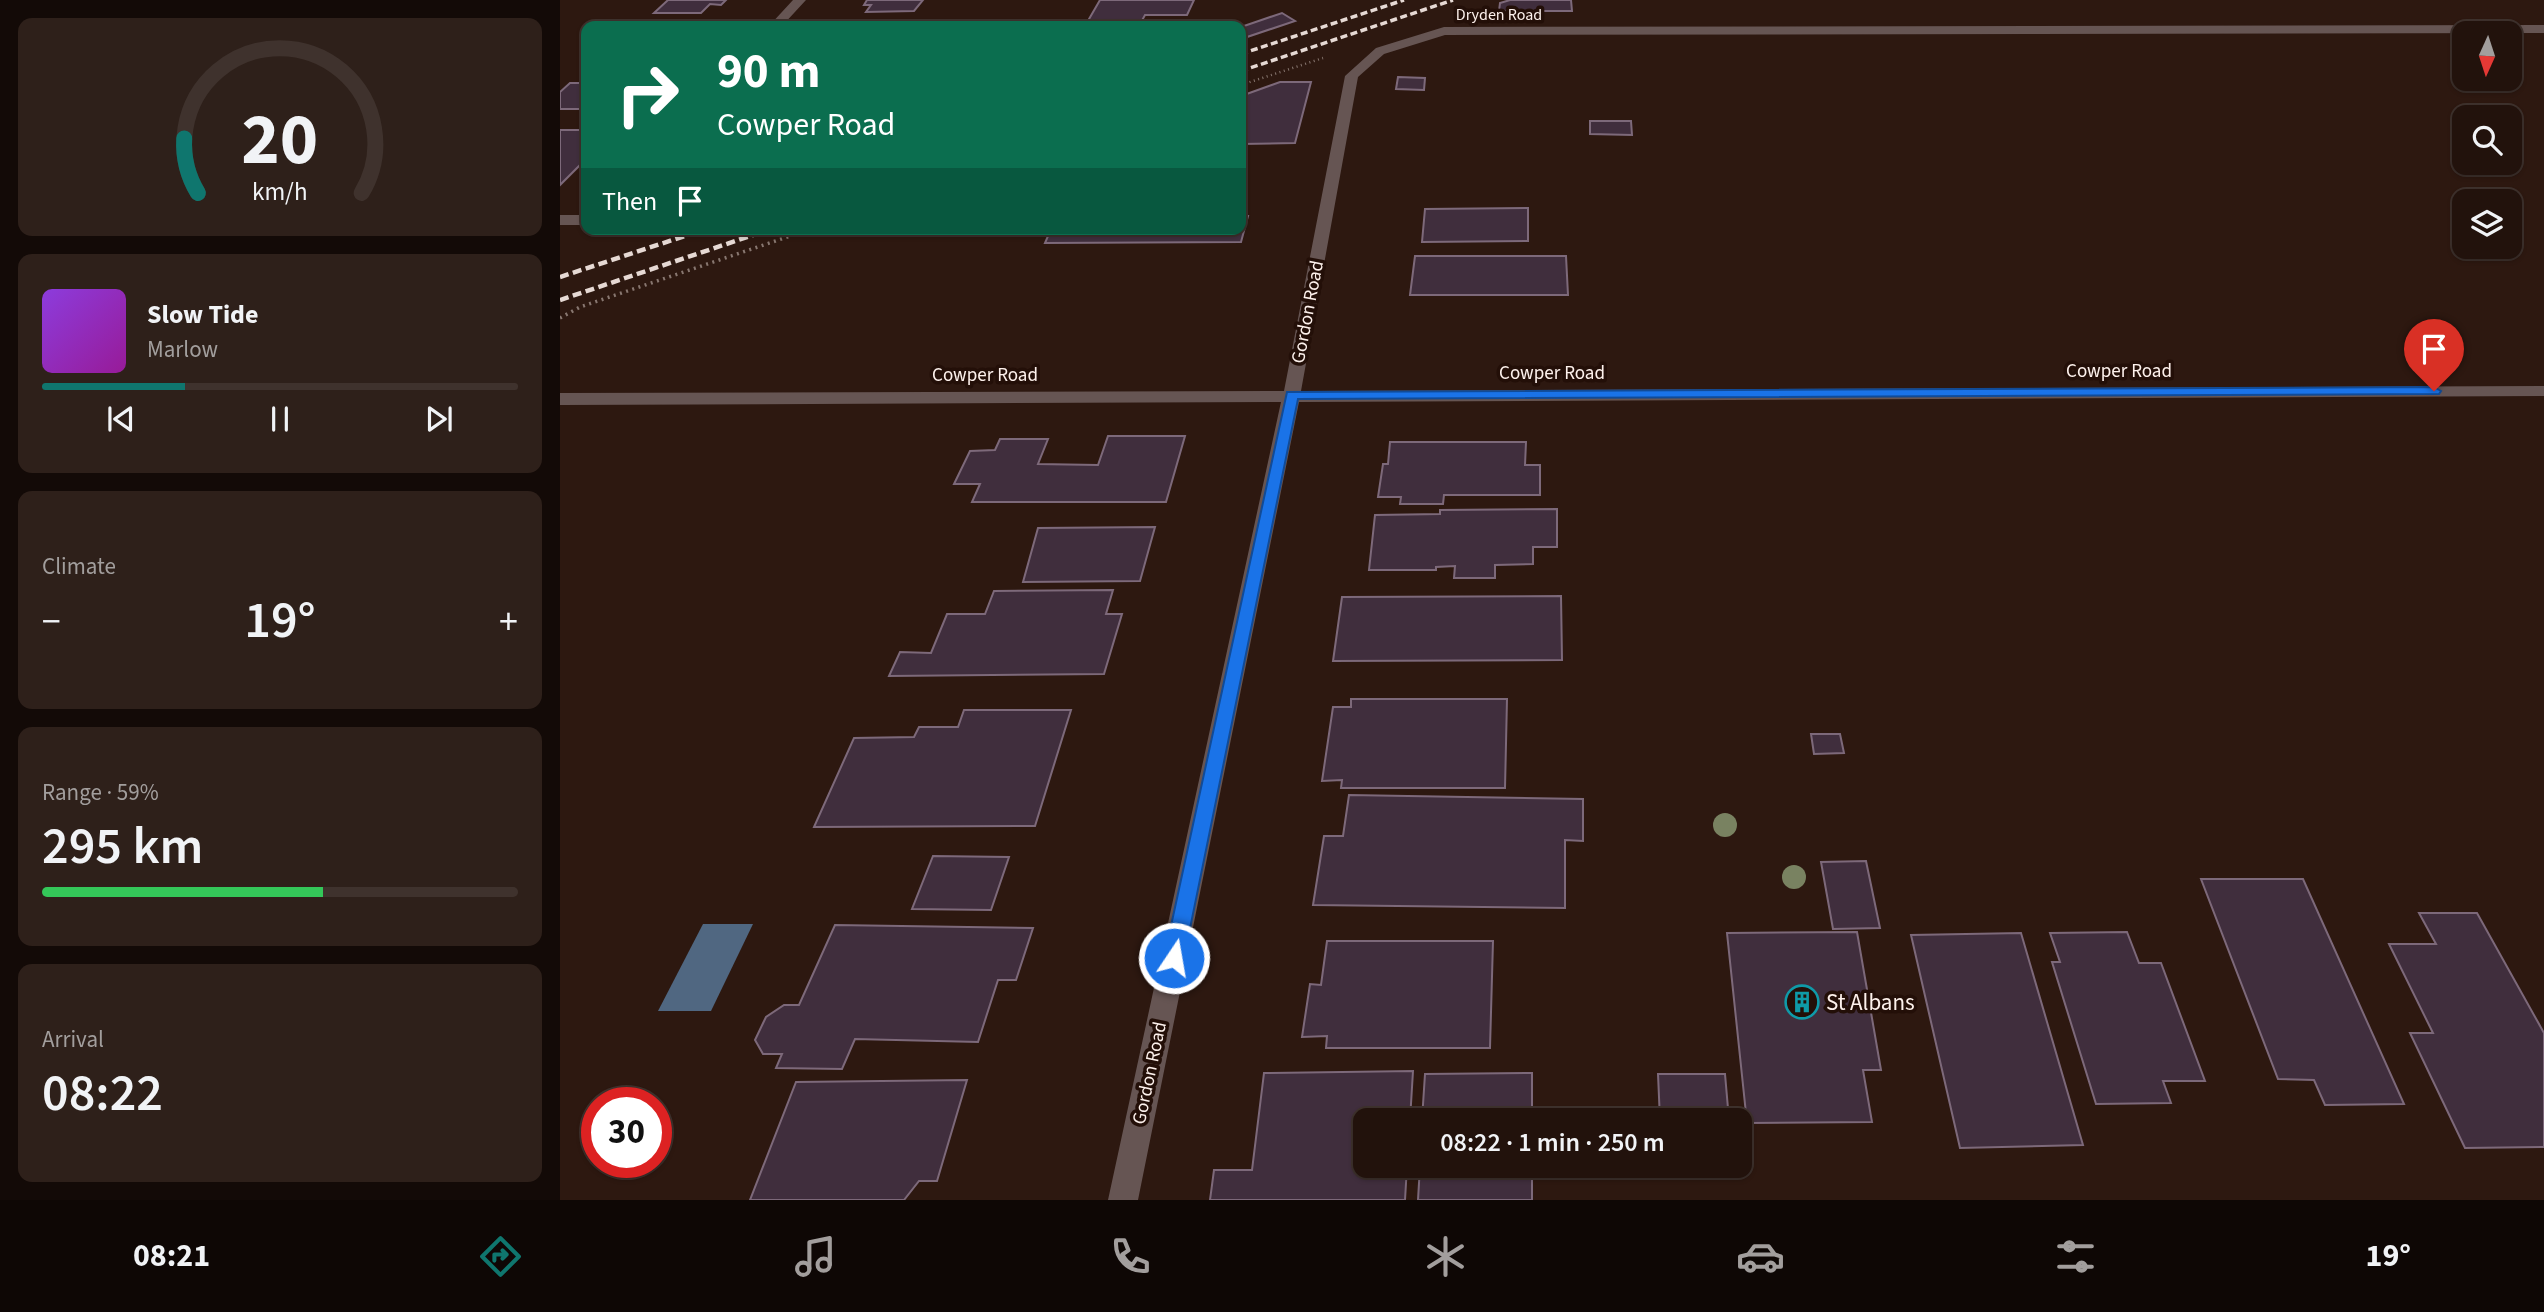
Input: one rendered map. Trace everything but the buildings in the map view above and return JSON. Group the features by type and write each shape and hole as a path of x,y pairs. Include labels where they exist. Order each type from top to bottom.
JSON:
{"street":[{"path":"780,21 800,0"},
{"name":"Dryden Road","path":"1380,51 1444,31 2544,29"},
{"name":"Gordon Road","path":"1123,1200 1292,394 1352,76 1380,51"},
{"path":"560,220 581,220"},
{"name":"Cowper Road","path":"560,399 2544,391"}],"path":[{"path":"560,318 580,307 793,235"}],"water":[{"path":"703,924 753,924 711,1011 658,1011"}],"railway":[{"path":"1246,52 1404,0"},
{"path":"1246,69 1453,0"},
{"path":"560,277 688,235"},
{"path":"560,300 753,235"}],"place":[{"name":"St Albans","path":"1802,1002"}],"route":[{"path":"1174,958 1292,394 2434,391"}]}
